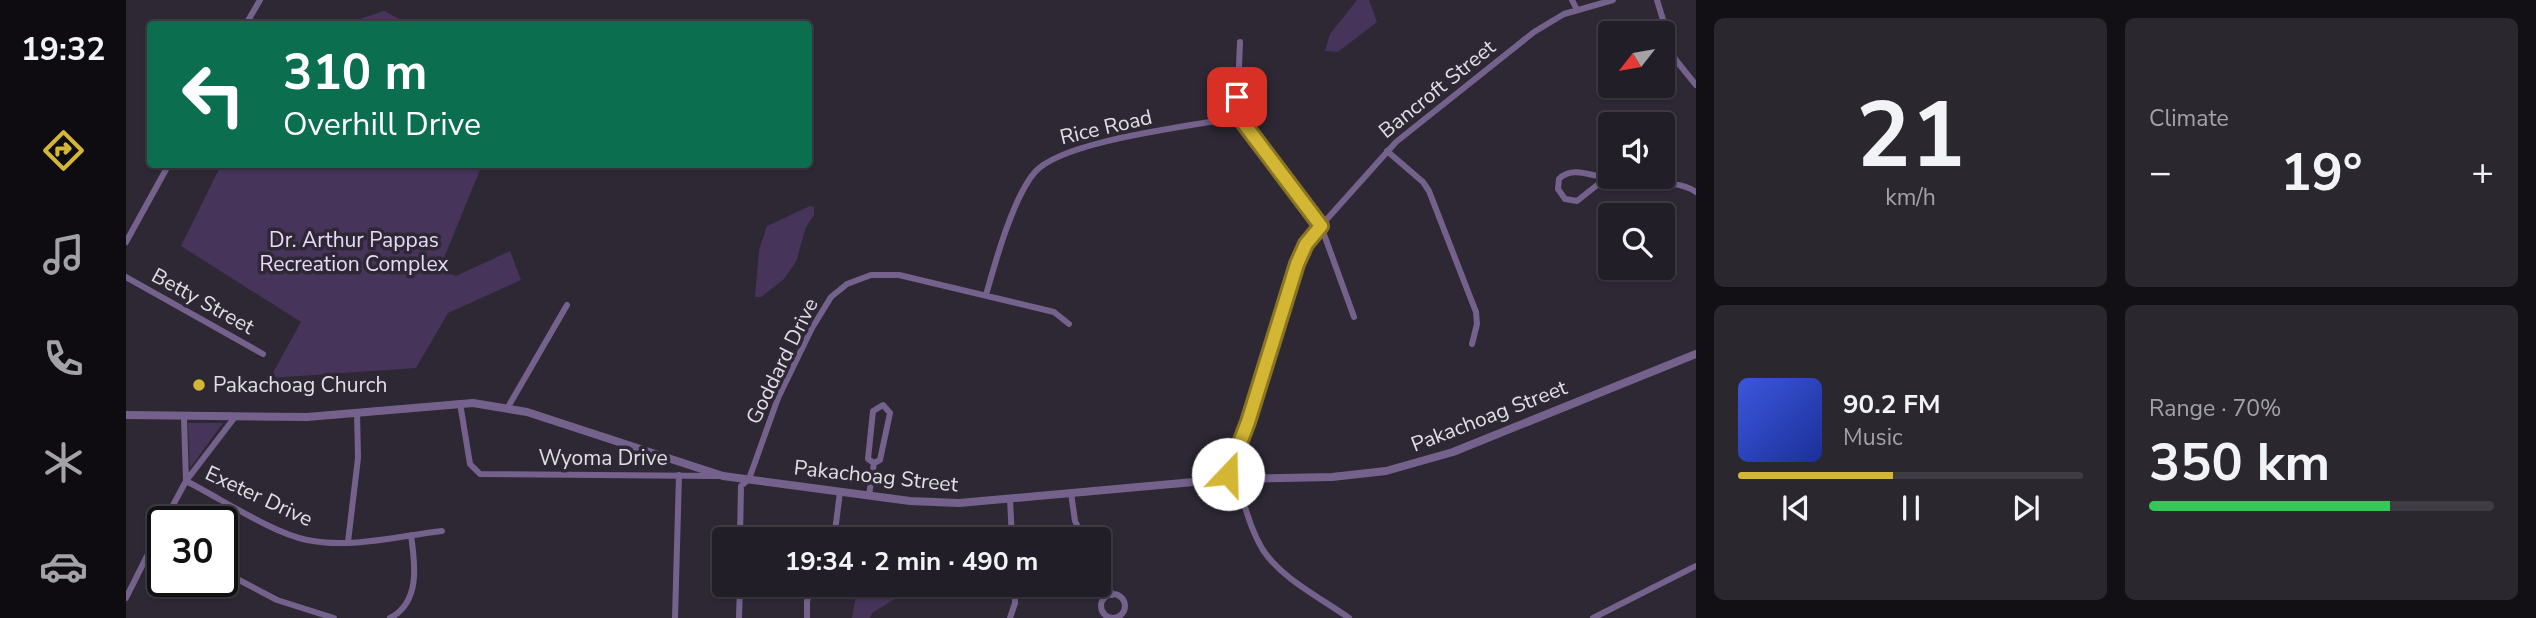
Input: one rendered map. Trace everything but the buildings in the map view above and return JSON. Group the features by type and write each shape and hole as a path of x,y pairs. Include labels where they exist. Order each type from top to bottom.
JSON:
{"street":[{"path":"1572,0 1577,10"},
{"name":"Bancroft Street","path":"1232,479 1293,274 1306,244 1387,151 1534,32 1555,18 1613,0"},
{"path":"1657,0 1674,57 1696,85"},
{"path":"247,21 257,1"},
{"path":"1240,42 1236,104 1239,117 1321,226 1354,317"},
{"name":"Rice Road","path":"986,295 1021,194 1035,171 1045,163 1081,148 1239,117"},
{"path":"1387,151 1429,191 1476,314 1472,344"},
{"path":"126,242 167,168"},
{"path":"1568,172 1605,178 1577,201 1565,199 1558,189 1559,179 1568,172"},
{"path":"1675,184 1696,192"},
{"name":"Goddard Drive","path":"740,527 741,486 749,480 784,387 819,315 841,288 865,276 892,274 1054,312 1069,324"},
{"name":"Betty Street","path":"126,277 262,354"},
{"path":"508,407 567,306"},
{"name":"Pakachoag Street","path":"126,415 184,418 307,417 460,403 508,407 723,476 938,504 1232,479 1344,477 1422,463 1696,354"},
{"name":"Wyoma Drive","path":"460,403 470,464 475,471 484,474 723,476"},
{"path":"869,495 874,463 883,456 890,413 883,405 873,411 868,459 874,463"},
{"path":"348,542 358,457 358,412"},
{"path":"172,506 186,481 235,417"},
{"path":"184,418 186,481"},
{"path":"675,618 679,475"},
{"path":"1232,479 1255,534 1268,557 1291,577 1349,618"},
{"name":"Exeter Drive","path":"186,481 300,538 348,542 442,531"},
{"path":"836,527 840,492"},
{"path":"1071,493 1078,527"},
{"path":"1010,499 1012,527"},
{"path":"390,618 403,608 414,585 411,535"},
{"path":"126,598 147,555"},
{"path":"1593,618 1696,566"},
{"path":"238,580 276,600 334,618"},
{"path":"739,618 740,597"},
{"path":"807,618 809,597"},
{"path":"1010,618 1015,597"}],"green space":[{"path":"1357,0 1369,0 1377,22 1338,52 1325,51 1330,34"},
{"path":"384,11 403,21 353,21"},
{"name":"Dr. Arthur Pappas Recreation Complex","path":"220,168 481,168 439,270 456,276 510,251 521,280 448,313 416,368 270,378 301,322 181,246"},
{"path":"810,206 814,207 814,215 806,227 796,262 783,280 761,297 755,297 759,250 767,226"},
{"path":"188,423 223,423 190,468"},
{"path":"856,597 898,597 872,613 870,618 852,618"}],"place":[{"name":"Pakachoag Church","path":"199,385"}],"route":[{"path":"1228,474 1248,422 1297,264 1306,244 1321,226 1237,115 1237,97"}]}
